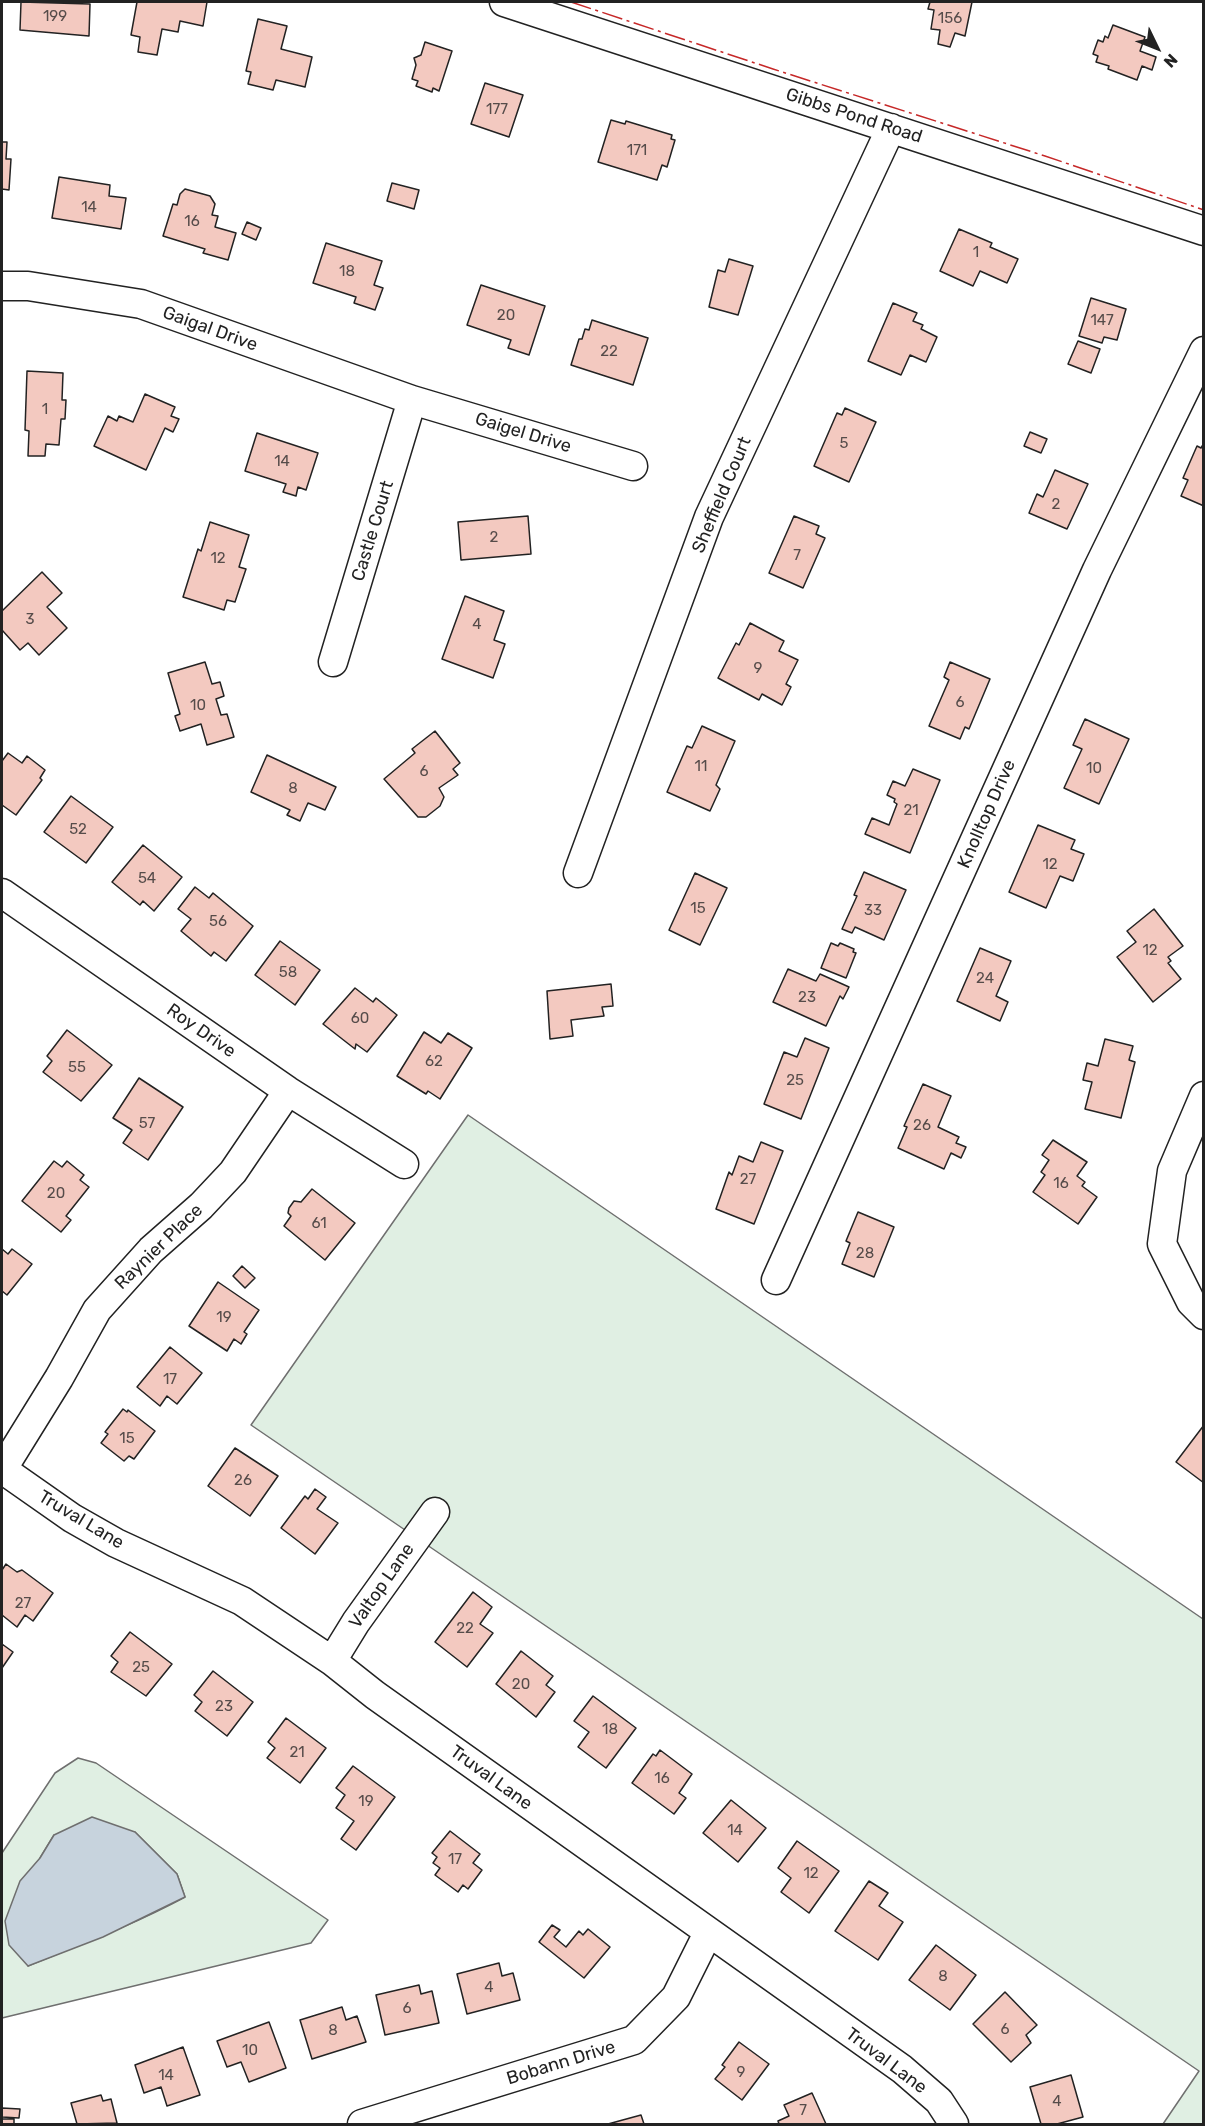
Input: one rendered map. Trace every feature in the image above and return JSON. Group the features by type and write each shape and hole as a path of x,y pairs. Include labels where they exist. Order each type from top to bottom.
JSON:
{"street":[{"name":"Gibbs Pond Road","path":"504,2 1203,231"},
{"name":"Sheffield Court","path":"578,873 710,517 891,128"},
{"name":"Gaigal Drive","path":"2,286 28,286 141,304 412,400"},
{"name":"Knolltop Drive","path":"776,1280 1097,570 1203,351"},
{"name":"Gaigel Drive","path":"412,400 633,466"},
{"name":"Castle Court","path":"333,662 412,400"},
{"name":"Roy Drive","path":"2,893 288,1092 404,1164"},
{"name":"Raynier Place","path":"2,1469 59,1378 97,1310 151,1250 201,1206 233,1172 288,1092"},
{"path":"1203,1096 1172,1171 1162,1244 1191,1302 1203,1315"},
{"name":"Truval Lane","path":"2,1469 72,1518 116,1544 242,1601 332,1660 385,1702 902,2069 939,2101 954,2124"},
{"name":"Valtop Lane","path":"332,1660 356,1622 435,1512"},
{"name":"Bobann Drive","path":"362,2124 634,2040 676,1998 708,1933"}],"green space":[{"path":"468,1115 1203,1619 1203,2124 1163,2124 1199,2071 251,1425"},
{"path":"78,1758 96,1763 328,1920 311,1943 2,2018 2,1853 55,1773","holes":["135,1832 177,1874 185,1897 128,1925 28,1966 40,1858 54,1835"]}],"shaded area":[{"path":"92,1817 135,1832 177,1874 185,1897 103,1937 28,1966 9,1945 5,1921 20,1881 40,1858 54,1835"}],"building":[{"path":"21,2 90,4 89,36 20,30"},
{"path":"137,2 207,2 203,26 180,21 178,32 162,29 157,55 138,52 140,37 131,35"},
{"path":"930,2 972,2 965,36 955,33 950,47 938,44 940,30 931,29 934,10 928,9"},
{"path":"258,19 287,26 281,49 312,57 305,87 276,80 273,90 248,84 251,72 246,71"},
{"path":"1113,25 1145,37 1140,51 1156,57 1152,70 1142,66 1137,80 1096,62 1098,56 1093,54 1098,40 1103,42 1105,36 1108,38"},
{"path":"425,42 452,51 439,91 433,88 432,92 416,86 418,81 412,79 416,65 414,58 421,55"},
{"path":"485,83 523,95 509,137 471,124"},
{"path":"611,120 625,124 626,121 672,135 671,139 675,140 667,167 662,165 657,180 598,162"},
{"path":"2,142 7,142 6,159 11,159 9,190 2,189"},
{"path":"59,177 110,185 109,196 126,198 121,229 52,218"},
{"path":"392,183 419,190 414,209 387,201"},
{"path":"185,189 210,196 215,204 212,215 218,216 215,227 236,233 228,260 203,253 205,249 163,236 173,204 177,205 180,194"},
{"path":"247,222 261,228 256,240 242,234"},
{"path":"959,229 992,243 990,247 1018,259 1007,283 980,271 973,286 940,271"},
{"path":"326,243 382,261 374,285 383,288 375,310 354,303 356,297 313,283"},
{"path":"729,259 753,266 738,315 709,307 718,270 725,272"},
{"path":"481,285 545,306 529,355 508,348 511,340 467,325"},
{"path":"1091,298 1126,309 1117,340 1104,337 1102,343 1079,336"},
{"path":"893,303 917,313 913,321 923,325 921,329 937,337 926,362 910,355 901,375 868,361"},
{"path":"592,320 648,338 633,385 571,365 579,339 582,339 585,329 589,330"},
{"path":"1078,341 1100,349 1091,373 1068,364"},
{"path":"27,371 63,373 62,400 66,400 65,419 61,419 59,445 46,444 45,456 28,456 29,431 25,430"},
{"path":"145,394 175,407 171,416 179,419 173,432 165,428 146,470 94,446 108,416 117,421 119,416 133,422"},
{"path":"845,408 876,422 849,482 814,466 837,413 842,415"},
{"path":"1030,432 1047,439 1041,453 1024,446"},
{"path":"257,433 318,453 306,490 298,487 296,496 283,492 286,484 245,471"},
{"path":"1204,443 1204,506 1181,496 1188,480 1183,478 1197,446 1201,448"},
{"path":"1055,470 1088,484 1067,529 1029,513 1037,494 1043,497"},
{"path":"528,516 531,554 461,560 458,522"},
{"path":"794,516 819,526 816,534 825,538 803,588 769,573"},
{"path":"210,522 249,535 239,567 246,569 235,602 227,600 224,610 183,597 198,549 201,551"},
{"path":"42,572 62,593 47,607 67,628 39,655 28,643 20,650 2,630 2,611"},
{"path":"465,596 504,611 494,640 505,644 493,678 442,659"},
{"path":"750,623 784,641 779,651 798,660 786,684 791,687 782,705 762,694 759,700 718,678 736,643 739,645"},
{"path":"205,662 212,684 220,682 224,696 216,699 221,715 227,714 234,737 207,745 201,724 180,731 175,716 180,714 168,673"},
{"path":"950,662 990,679 969,729 965,727 960,739 929,726 949,680 944,677"},
{"path":"1085,719 1129,739 1099,804 1064,788 1082,749 1073,745"},
{"path":"702,726 735,741 716,785 720,789 710,811 667,792 687,746 692,748"},
{"path":"435,731 460,763 453,769 458,775 439,788 444,797 440,806 426,817 418,817 384,779 415,753 412,749"},
{"path":"8,753 22,763 27,756 45,770 40,778 42,780 16,815 2,805 2,761"},
{"path":"267,755 336,787 325,810 308,803 300,821 287,815 290,810 251,792"},
{"path":"913,769 940,780 910,853 865,834 872,818 889,825 897,804 894,802 895,799 887,795 893,781 905,786"},
{"path":"71,796 113,827 86,863 44,832"},
{"path":"1038,825 1075,840 1071,849 1084,854 1073,881 1060,876 1046,908 1009,892"},
{"path":"143,845 182,877 154,911 143,901 140,905 112,882"},
{"path":"864,872 906,890 884,940 855,927 852,933 842,929 857,896 854,895"},
{"path":"695,873 727,888 700,945 669,930"},
{"path":"195,887 209,898 213,893 253,926 226,961 214,952 211,956 181,931 191,919 178,909"},
{"path":"1154,909 1183,946 1168,957 1171,961 1168,963 1181,979 1153,1002 1117,957 1136,942 1127,931"},
{"path":"280,941 320,970 295,1005 255,975"},
{"path":"831,943 838,946 840,943 854,949 853,952 856,953 846,978 821,968"},
{"path":"980,948 1011,961 996,996 1008,1002 1000,1021 957,1001"},
{"path":"788,969 816,981 820,974 849,987 843,999 840,996 826,1026 773,1002"},
{"path":"611,984 613,1006 602,1007 604,1016 571,1020 573,1036 550,1039 547,991"},
{"path":"355,988 373,1002 376,998 397,1015 367,1052 356,1044 355,1049 323,1024"},
{"path":"67,1030 112,1065 81,1101 43,1072 52,1061 47,1056"},
{"path":"424,1032 441,1043 448,1033 472,1048 440,1099 428,1091 426,1094 397,1076"},
{"path":"805,1038 829,1048 801,1119 764,1104 784,1052 797,1057"},
{"path":"1105,1039 1133,1046 1129,1060 1135,1062 1121,1118 1085,1109 1092,1082 1083,1080 1087,1063 1098,1066"},
{"path":"139,1078 183,1107 148,1160 123,1143 132,1130 113,1118"},
{"path":"923,1084 951,1096 938,1127 959,1137 956,1143 966,1147 961,1158 951,1153 944,1169 898,1148 907,1127 904,1126"},
{"path":"1053,1140 1087,1162 1077,1176 1085,1182 1082,1186 1097,1197 1078,1224 1033,1192 1045,1175 1041,1172 1049,1160 1042,1155"},
{"path":"761,1142 783,1151 754,1224 716,1209 729,1172 732,1175 739,1156 753,1162"},
{"path":"54,1161 62,1167 67,1161 84,1175 80,1180 89,1187 66,1216 71,1220 61,1232 22,1201"},
{"path":"312,1189 355,1223 325,1260 284,1226 291,1216 288,1213 289,1208 294,1201 301,1202"},
{"path":"858,1212 894,1227 874,1277 842,1264 850,1243 846,1241"},
{"path":"2,1249 8,1254 12,1249 32,1264 7,1295 2,1291"},
{"path":"242,1266 255,1278 245,1288 233,1276"},
{"path":"218,1282 259,1310 244,1332 247,1334 241,1344 234,1339 227,1351 189,1326"},
{"path":"170,1347 202,1373 177,1404 167,1396 160,1406 137,1387"},
{"path":"123,1409 127,1412 128,1410 155,1431 134,1459 129,1456 124,1461 101,1443 108,1434 105,1432"},
{"path":"1204,1425 1204,1483 1176,1462"},
{"path":"235,1448 278,1476 250,1516 208,1486"},
{"path":"315,1489 326,1497 317,1509 338,1523 315,1554 281,1528 305,1496 308,1499"},
{"path":"6,1564 17,1572 22,1570 53,1593 33,1621 25,1615 17,1627 2,1615 2,1570"},
{"path":"473,1592 492,1607 480,1624 493,1633 467,1667 435,1642"},
{"path":"130,1632 172,1664 146,1696 111,1672 118,1662 111,1656"},
{"path":"2,1644 13,1652 2,1668"},
{"path":"521,1651 553,1676 546,1685 555,1692 536,1717 496,1684"},
{"path":"213,1671 253,1702 227,1736 195,1711 202,1702 194,1695"},
{"path":"593,1696 636,1728 606,1768 578,1747 589,1732 574,1721"},
{"path":"286,1718 326,1748 300,1783 267,1758 275,1748 268,1742"},
{"path":"660,1750 692,1774 679,1793 686,1798 674,1814 632,1783 653,1754 656,1756"},
{"path":"353,1766 395,1797 356,1850 341,1839 354,1821 336,1808 345,1795 336,1788"},
{"path":"731,1800 766,1828 738,1862 703,1833"},
{"path":"450,1831 480,1854 473,1863 482,1870 468,1889 463,1885 458,1892 435,1875 440,1868 433,1863 437,1857 432,1853"},
{"path":"797,1841 839,1871 809,1913 781,1892 791,1878 778,1868"},
{"path":"869,1881 888,1893 879,1906 903,1922 878,1960 835,1931"},
{"path":"552,1925 560,1930 554,1937 566,1947 579,1931 583,1935 588,1929 610,1947 584,1978 539,1942"},
{"path":"936,1945 976,1975 950,2010 909,1980"},
{"path":"499,1963 502,1976 513,1973 520,2000 467,2014 457,1974"},
{"path":"419,1985 421,1994 432,1991 439,2023 385,2035 376,1995"},
{"path":"1005,1992 1037,2025 1026,2035 1031,2043 1011,2062 973,2024"},
{"path":"342,2007 346,2020 357,2016 366,2042 312,2059 300,2020"},
{"path":"269,2022 286,2068 249,2082 241,2062 227,2067 217,2041"},
{"path":"739,2042 769,2064 742,2100 715,2079 725,2067 722,2065"},
{"path":"183,2047 200,2095 167,2106 161,2087 144,2093 135,2065"},
{"path":"1071,2075 1083,2117 1057,2124 1041,2124 1030,2087"},
{"path":"812,2093 826,2124 779,2124 778,2121 789,2116 784,2105"},
{"path":"101,2095 103,2101 111,2099 117,2123 77,2124 71,2103"},
{"path":"2,2108 20,2109 19,2118 2,2117"},
{"path":"641,2115 644,2124 608,2124"},
{"path":"2,2119 14,2119 14,2124 2,2124"}],"power":[{"path":"571,2 1204,210"}]}
